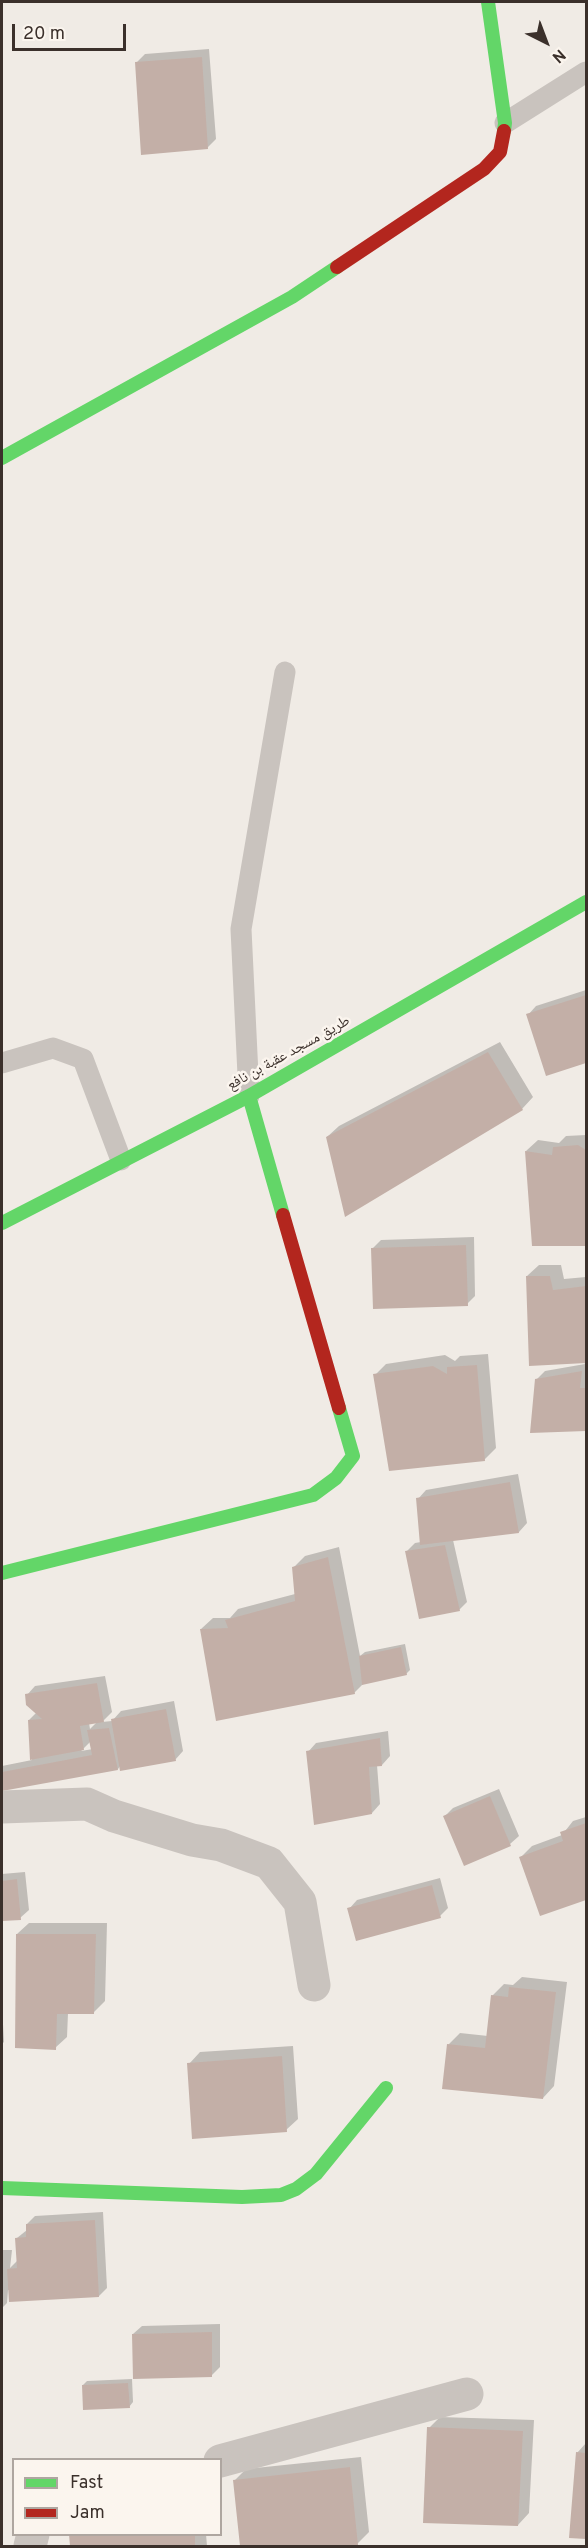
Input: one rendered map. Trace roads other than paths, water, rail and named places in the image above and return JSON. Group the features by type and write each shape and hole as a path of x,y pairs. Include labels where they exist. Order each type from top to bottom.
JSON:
{"street":[{"path":"2,458 292,297 484,169 500,152 505,123 488,2"},
{"name":"طريق مسجد عقبة بن نافع","path":"2,1223 249,1096 586,902"},
{"path":"2,1574 313,1495 336,1478 353,1456 249,1096"},
{"path":"2,1807 87,1804 114,1816 192,1840 221,1845 269,1863 300,1902 314,1985"},
{"path":"2,2188 242,2198 281,2195 296,2189 316,2174 386,2088"},
{"path":"222,2460 467,2394"}],"lane":[{"path":"505,123 586,72"},
{"path":"249,1096 241,928 285,672"},
{"path":"2,1063 53,1048 83,1059 121,1160"}]}
